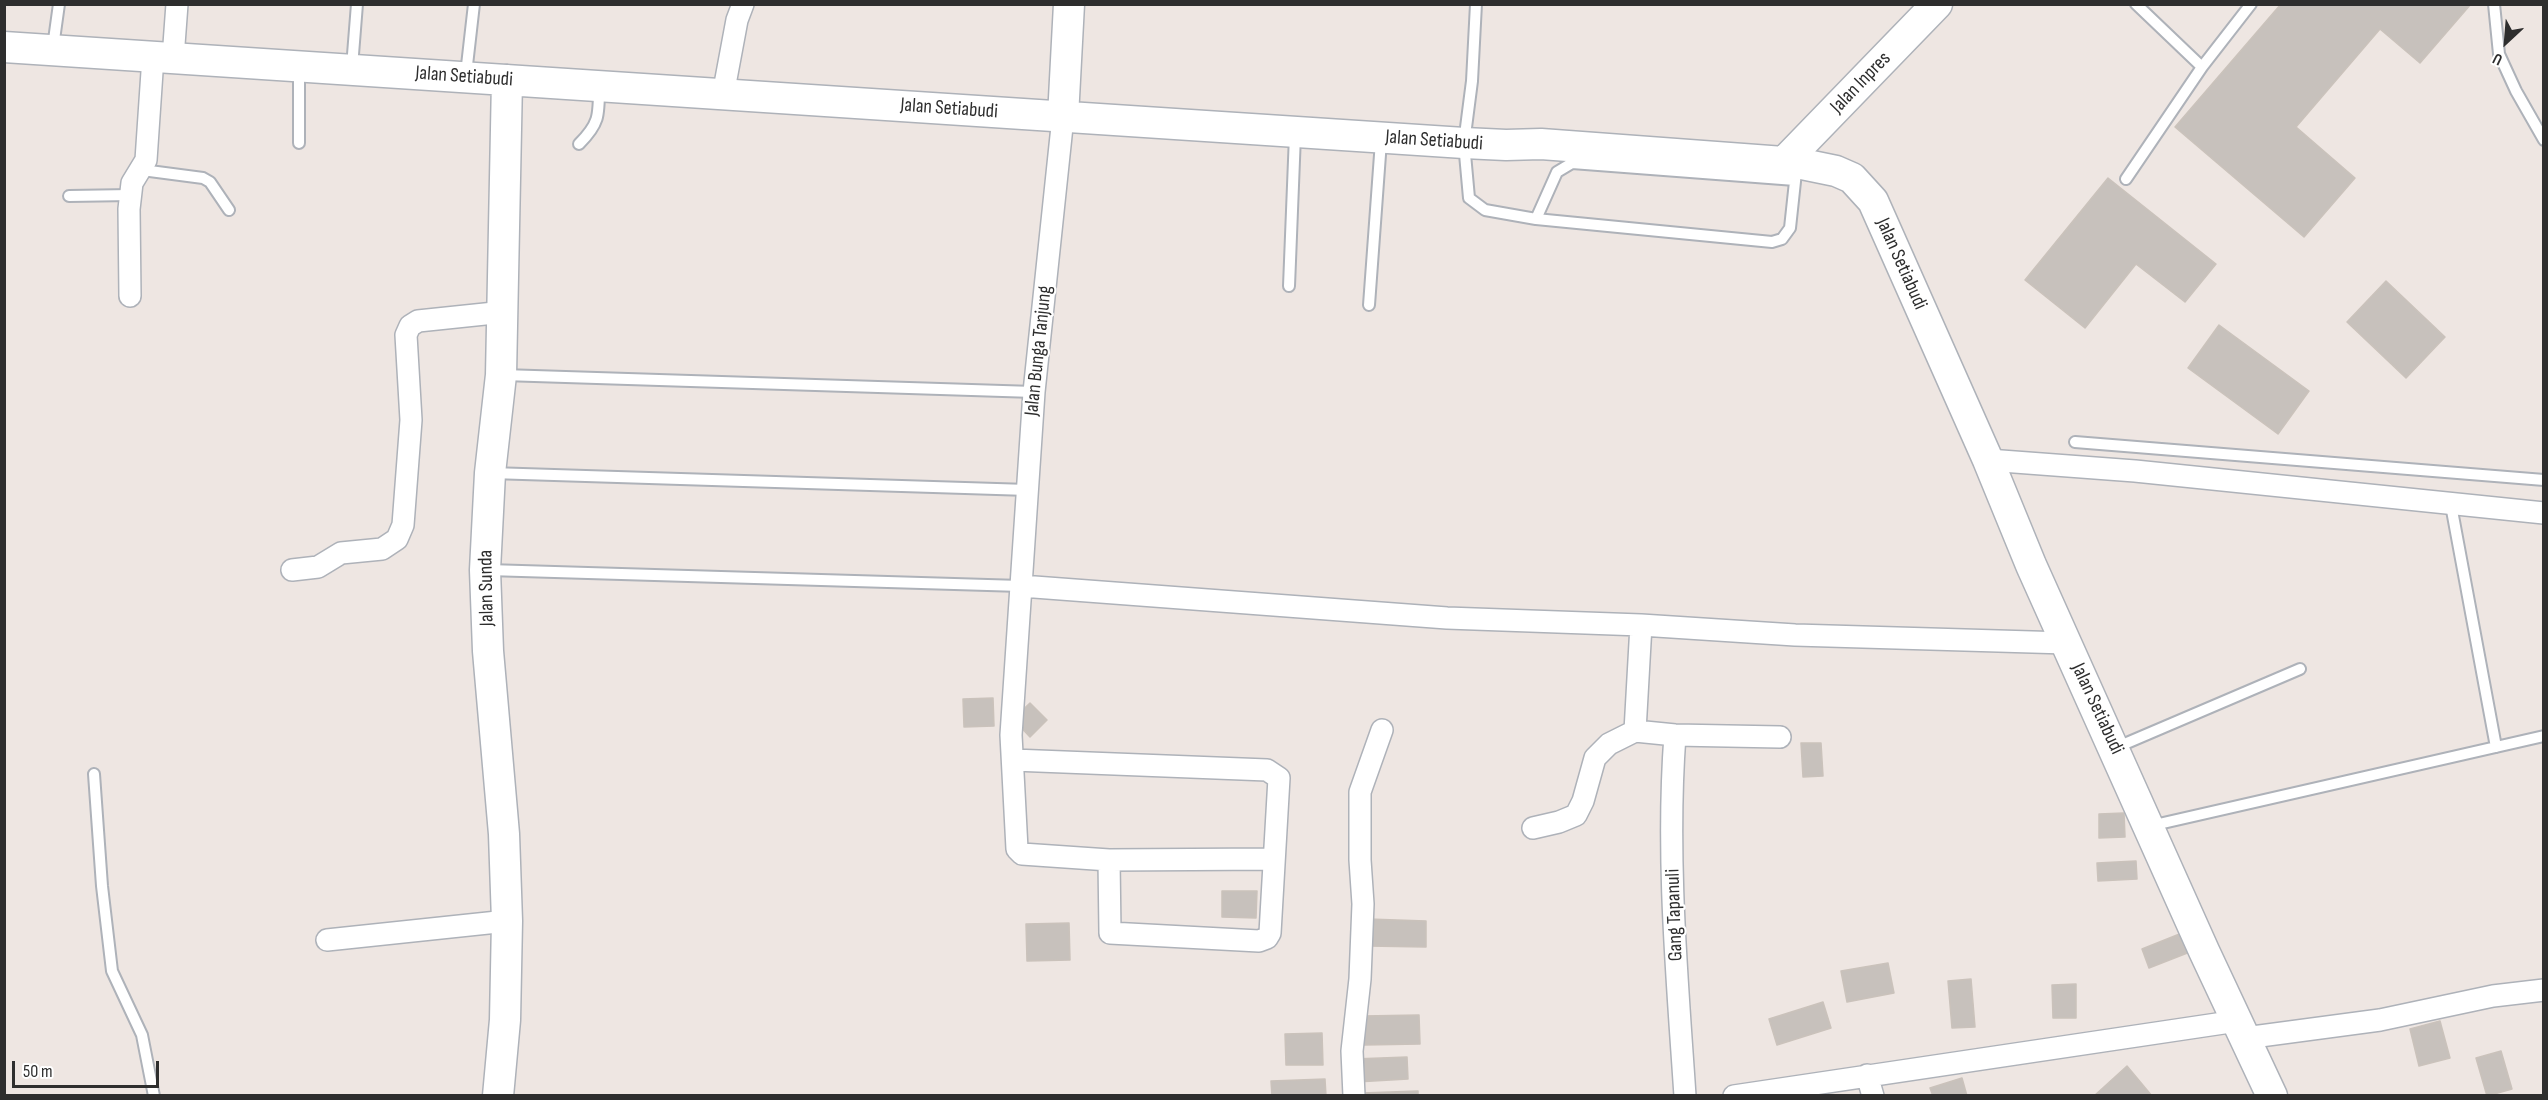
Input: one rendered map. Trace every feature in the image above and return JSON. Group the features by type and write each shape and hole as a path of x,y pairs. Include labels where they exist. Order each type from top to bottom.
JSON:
{"street":[{"path":"130,296 128,247 130,195 132,183 146,160 163,58 177,4"},
{"path":"723,94 737,20 743,4"},
{"path":"1063,117 1069,4"},
{"name":"Jalan Inpres","path":"1792,168 1937,4"},
{"name":"Jalan Setiabudi","path":"4,47 1464,143 1541,144 1836,171 1852,178 1873,201 2066,643 2272,1095"},
{"name":"Jalan Sunda","path":"498,1095 505,1020 507,921 504,834 488,651 485,570 490,473 501,375 504,312 507,80"},
{"name":"Jalan Bunga Tanjung","path":"1063,117 1034,392 1011,735 1017,847 1020,852 1109,860"},
{"path":"292,570 318,567 341,553 382,549 397,539 403,525 411,420 406,335 410,326 418,321 504,312"},
{"path":"1988,460 2135,471 2544,513"},
{"path":"1021,586 1442,617 1641,625 1795,636 2066,643"},
{"path":"1635,731 1641,625"},
{"path":"1354,1095 1352,1051 1360,979 1363,904 1359,792 1382,730"},
{"path":"1533,828 1576,815 1583,801 1595,758 1609,744 1635,731 1675,735 1780,737"},
{"name":"Gang Tapanuli","path":"1675,735 1672,772 1674,937 1685,1095"},
{"path":"1013,760 1267,770 1279,778 1270,933 1267,938 1259,941 1112,934 1109,930 1109,860 1274,859"},
{"path":"327,940 507,921"},
{"path":"1734,1095 1867,1075 2241,1029 2380,1020 2493,996 2544,990"},
{"path":"1867,1075 1873,1095"}],"lane":[{"path":"53,50 59,4"},
{"path":"352,70 357,4"},
{"path":"466,77 474,4"},
{"path":"1476,4 1472,81 1464,143 1469,198 1485,210 1536,219 1772,242 1789,232 1792,168 1572,163 1557,172 1536,219"},
{"path":"2136,4 2202,67"},
{"path":"2126,179 2202,67 2251,4"},
{"path":"2494,4 2499,54 2516,91 2544,140"},
{"path":"298,67 299,143"},
{"path":"579,144 594,129 599,106 599,86"},
{"path":"1288,286 1295,132"},
{"path":"1369,305 1381,137"},
{"path":"142,170 202,178 210,182 229,210"},
{"path":"69,196 130,195"},
{"path":"501,375 1034,392"},
{"path":"2076,442 2544,480"},
{"path":"490,473 1028,490"},
{"path":"2451,505 2496,747"},
{"path":"485,570 1021,586"},
{"path":"2115,748 2300,669"},
{"path":"2150,826 2544,736"},
{"path":"94,774 102,886 112,971 142,1035 154,1095"}],"building":[{"path":"2281,4 2471,4 2420,63 2380,29 2296,127 2355,178 2304,237 2175,127"},
{"path":"2108,178 2216,264 2185,302 2136,264 2085,328 2025,280"},
{"path":"2386,281 2445,337 2406,378 2347,322"},
{"path":"2219,325 2309,391 2278,434 2188,368"},
{"path":"993,698 994,726 964,727 963,699"},
{"path":"1030,703 1047,720 1030,737 1013,719"},
{"path":"1801,743 1821,743 1823,776 1803,777"},
{"path":"2124,813 2125,837 2099,838 2099,814"},
{"path":"2136,861 2137,879 2098,881 2097,863"},
{"path":"1222,891 1257,891 1256,918 1222,917"},
{"path":"1368,919 1426,921 1426,947 1367,946"},
{"path":"1069,923 1070,960 1027,961 1026,924"},
{"path":"2187,931 2195,950 2149,968 2142,949"},
{"path":"1888,963 1894,993 1847,1002 1841,971"},
{"path":"1971,979 1975,1027 1952,1028 1948,981"},
{"path":"2076,984 2076,1018 2053,1018 2052,985"},
{"path":"1823,1002 1831,1028 1777,1045 1769,1019"},
{"path":"1419,1015 1420,1044 1364,1045 1363,1016"},
{"path":"2440,1021 2450,1058 2419,1066 2410,1029"},
{"path":"1322,1033 1323,1065 1286,1065 1285,1034"},
{"path":"2501,1051 2512,1089 2487,1096 2476,1058"},
{"path":"1407,1057 1408,1079 1356,1082 1354,1059"},
{"path":"2127,1066 2152,1096 2094,1096"},
{"path":"1962,1078 1967,1096 1933,1096 1930,1088"},
{"path":"1325,1079 1326,1096 1272,1096 1271,1081"},
{"path":"1418,1091 1418,1096 1362,1096 1362,1093"}]}
